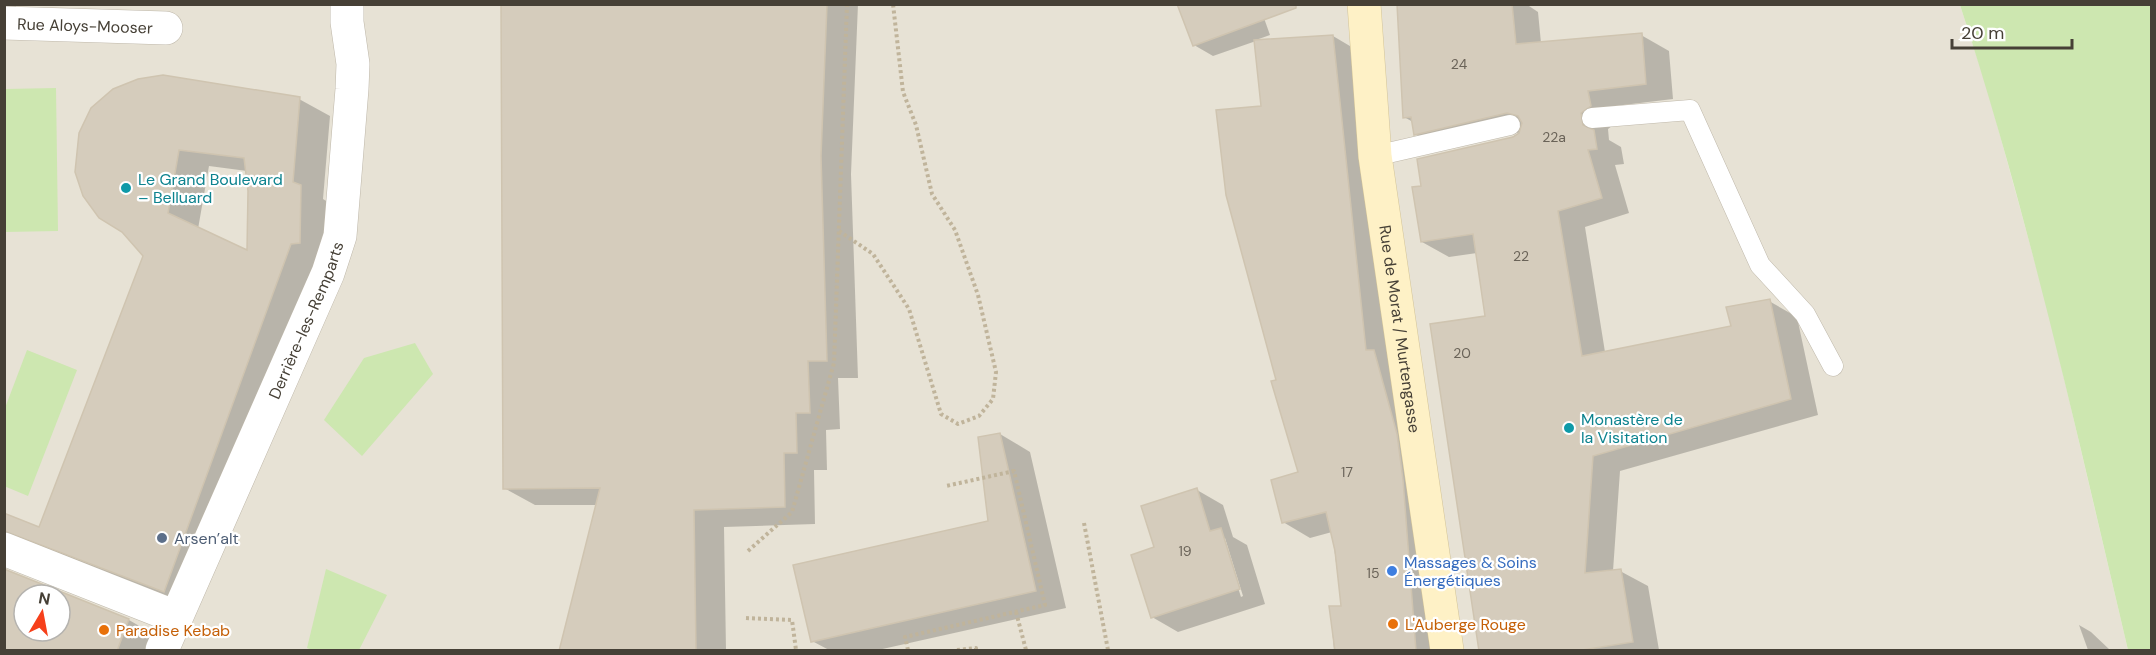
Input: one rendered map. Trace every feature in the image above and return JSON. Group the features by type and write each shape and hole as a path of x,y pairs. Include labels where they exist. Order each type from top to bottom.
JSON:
{"main road":[{"name":"Rue de Morat / Murtengasse","path":"1364,4 1375,156 1447,651"}],"street":[{"name":"Derrière-les-Remparts","path":"162,651 328,273 340,236 353,64 347,4"},
{"name":"Rue Aloys-Mooser","path":"4,23 166,28"},
{"path":"4,549 176,617"}],"lane":[{"path":"1592,118 1690,110 1760,265 1805,314 1833,366"},
{"path":"1375,156 1510,125"}],"path":[{"path":"748,551 792,513 834,363 848,4"},
{"path":"839,231 873,254 909,309 941,414 958,424 979,416 993,399 996,372 978,295 955,230 932,194 916,125 903,92 893,4"},
{"path":"908,651 905,637 1045,605 1014,471 946,486"},
{"path":"1084,523 1108,651"},
{"path":"1016,612 1026,651"},
{"path":"746,618 792,620 796,651"},
{"path":"957,651 975,648 976,651"}],"shaded area":[{"path":"4,5 1960,5 1987,88 2048,310 2128,650 5,650"}],"green space":[{"path":"1960,5 2151,5 2151,650 2128,650 2030,245 1985,84"},
{"path":"56,88 58,231 5,232 5,89"},
{"path":"415,343 433,374 362,456 324,420 364,358"},
{"path":"27,350 77,370 28,496 4,486 5,408"},
{"path":"326,569 387,595 359,650 312,650 307,648"}],"building":[{"path":"501,4 827,4 821,156 827,361 808,361 810,413 796,413 797,453 784,453 785,507 694,510 696,651 559,651 600,488 503,489"},
{"path":"1177,4 1296,4 1296,8 1193,46"},
{"path":"1397,4 1512,4 1516,44 1642,33 1646,84 1588,91 1591,106 1581,113 1583,125 1594,130 1597,149 1588,150 1602,198 1558,211 1582,356 1731,326 1726,307 1770,299 1791,399 1593,456 1585,573 1621,569 1633,642 1576,651 1479,651 1430,324 1485,316 1473,234 1421,242 1412,187 1421,186 1417,159 1513,137 1519,133 1522,123 1518,116 1507,113 1414,135 1411,117 1403,118"},
{"path":"1333,35 1366,350 1374,350 1397,434 1403,480 1416,651 1335,651 1329,606 1341,606 1335,551 1326,512 1282,523 1271,480 1298,472 1271,381 1276,380 1226,195 1216,110 1261,106 1254,40"},
{"path":"163,75 300,97 293,182 301,185 300,243 291,244 164,592 4,531 4,513 39,527 143,256 122,232 99,218 83,196 75,172 79,133 91,108 113,89 138,79","holes":["179,150 244,158 248,191 247,250 168,213"]},
{"path":"1000,433 1036,591 811,642 793,565 988,521 978,437"},
{"path":"1197,488 1210,531 1221,528 1240,589 1151,618 1131,555 1154,547 1141,506"},
{"path":"4,569 39,583 12,583 12,643 72,643 72,596 129,619 117,651 4,651"}],"place":[{"name":"Le Grand Boulevard – Belluard","path":"126,188"},
{"name":"Monastère de la Visitation","path":"1569,428"},
{"name":"Arsen’alt","path":"162,538"},
{"name":"Massages & Soins Énergétiques","path":"1392,571"},
{"name":"L'Auberge Rouge","path":"1393,624"},
{"name":"Paradise Kebab","path":"104,630"}]}
